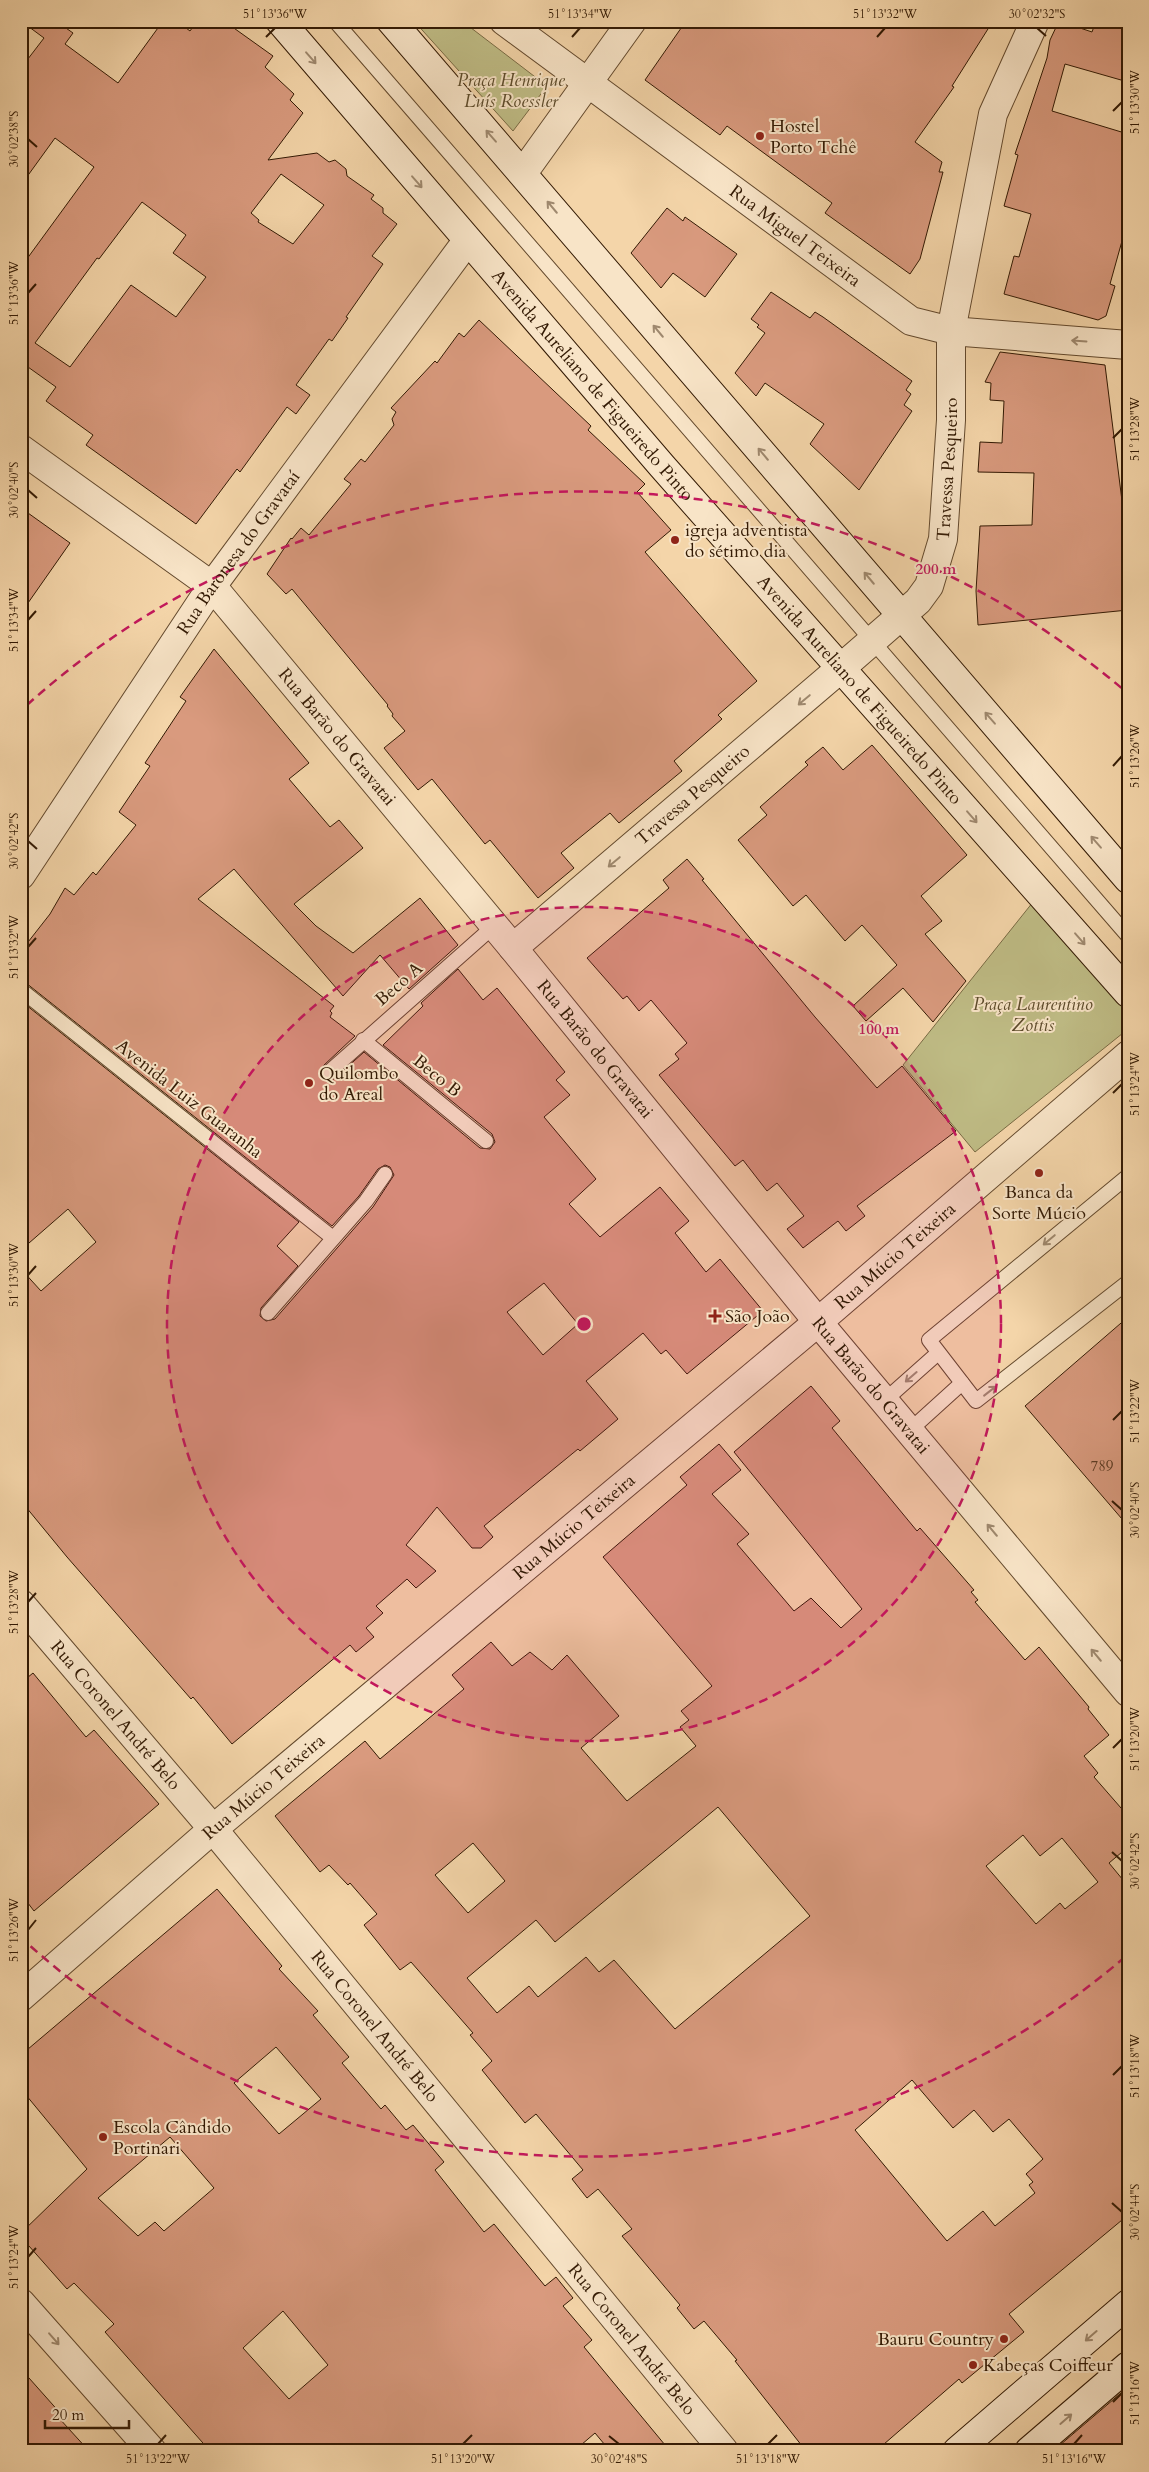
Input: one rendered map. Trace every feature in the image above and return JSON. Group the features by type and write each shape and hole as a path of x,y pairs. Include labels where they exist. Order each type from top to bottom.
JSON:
{"street":[{"name":"Avenida Aureliano de Figueiredo Pinto","path":"280,21 467,241 1128,993"},
{"path":"391,21 524,173 900,615 1128,878"},
{"name":"Rua Miguel Teixeira","path":"504,21 911,321 951,331 1128,344"},
{"path":"524,173 632,21"},
{"name":"Travessa Pesqueiro","path":"513,948 871,642 918,601 929,586 944,539 951,420 951,331 993,114 1035,21"},
{"name":"Rua Baronesa do Gravataí","path":"21,874 212,586 467,241"},
{"name":"Rua Barão do Gravatai","path":"21,450 212,586 513,948 818,1322 1128,1692"},
{"name":"Rua Múcio Teixeira","path":"21,1997 213,1829 818,1322 1128,1056"},
{"name":"Rua Coronel André Belo","path":"21,1604 213,1829 724,2451"},
{"path":"21,2303 152,2451"},
{"path":"957,2451 1128,2304"},
{"path":"1029,2451 1128,2366"}],"lane":[{"path":"335,21 871,642 1128,936"},
{"name":"Beco A","path":"329,1072 494,926"},
{"name":"Avenida Luiz Guaranha","path":"21,990 333,1238"},
{"name":"Beco B","path":"363,1040 486,1141"},
{"path":"268,1314 366,1200 385,1174"},
{"path":"1128,1176 930,1340 976,1401 1128,1282"},
{"path":"884,1401 938,1353"},
{"path":"909,1431 962,1383"}],"green space":[{"name":"Praça Henrique Luís Roessler","path":"414,21 462,21 547,86 513,131"},
{"name":"Praça Laurentino Zottis","path":"1033,902 1128,1012 1128,1029 975,1152 903,1065"}],"building":[{"path":"21,21 56,21 73,33 65,44 118,83 163,21 177,21 190,31 197,21 224,21 273,56 265,67 294,94 290,100 303,113 268,160 317,153 329,162 335,160 346,169 347,176 374,195 371,199 383,208 383,213 397,224 372,256 383,264 346,317 348,318 332,341 329,339 296,385 310,395 296,414 287,407 240,472 237,469 196,524 86,445 93,435 46,401 56,387 21,362 21,267 94,167 55,138 21,185 21,68 44,38","holes":["281,174 324,205 293,244 258,222 259,220 251,213","142,202 186,235 173,253 206,277 176,317 131,285 70,367 35,343 97,258 99,259"]},
{"path":"686,21 993,21 952,86 954,87 915,142 942,162 939,172 943,172 920,259 910,274 825,213 832,203 727,126 720,135 645,80"},
{"path":"1059,21 1092,32 1096,21 1128,21 1128,82 1065,64 1052,111 1128,134 1128,243 1122,241 1110,284 1115,286 1106,316 1098,320 1004,294 1014,256 1019,257 1031,214 1004,206 1018,155 1015,154 1047,58 1050,40"},
{"path":"667,208 683,221 685,217 737,254 705,297 673,273 661,288 631,253"},
{"path":"771,292 810,318 815,312 823,317 912,381 906,390 911,394 904,405 912,411 859,490 810,444 824,424 765,383 756,396 735,373 765,333 751,319"},
{"path":"479,320 591,426 588,430 645,484 637,492 671,530 645,552 757,681 718,715 722,719 674,761 682,771 619,823 610,813 561,853 574,868 538,898 490,840 485,844 432,779 418,790 384,748 405,731 392,716 393,714 388,705 292,589 286,594 267,574 291,538 301,528 309,535 351,484 344,479 361,459 365,462 394,425 392,419 396,412 391,408 435,361 437,363 459,333 464,337"},
{"path":"1000,352 1105,365 1128,549 1128,610 978,625 976,591 980,526 1032,525 1034,473 978,472 980,442 1002,443 1004,401 990,400 991,383 985,382"},
{"path":"21,508 70,543 21,613"},
{"path":"214,649 309,763 289,779 330,827 339,820 363,848 294,904 316,926 353,953 420,898 458,945 409,989 380,955 343,996 234,869 198,899 334,1006 330,1011 332,1013 330,1017 355,1036 323,1066 320,1073 322,1077 327,1080 334,1079 364,1052 480,1148 490,1149 495,1142 492,1134 383,1045 423,1006 421,1003 458,969 483,1000 497,988 565,1072 556,1080 570,1095 544,1117 596,1179 569,1204 600,1237 660,1187 689,1221 675,1233 706,1272 720,1259 763,1311 687,1374 666,1350 661,1354 643,1333 586,1381 618,1419 580,1451 578,1449 484,1526 493,1537 481,1548 472,1548 437,1507 406,1545 436,1571 416,1588 407,1579 376,1606 383,1613 366,1628 374,1637 356,1652 350,1645 232,1744 193,1697 191,1699 67,1557 21,1501 21,1269 41,1291 96,1242 68,1209 21,1250 21,1001 299,1222 277,1246 298,1266 261,1308 260,1316 266,1321 275,1319 373,1207 394,1175 390,1167 385,1165 378,1169 359,1196 332,1226 26,983 21,981 21,951 50,914 65,888 74,895 93,872 96,875 136,825 119,812 150,766 145,763 186,701 180,697","holes":["544,1283 578,1324 543,1355 507,1312"]},
{"path":"872,745 967,855 921,896 942,921 925,934 966,981 933,1022 903,988 866,1021 853,1006 897,965 862,925 845,941 806,895 793,906 738,840 767,815 760,807 808,765 805,762 823,747 843,770"},
{"path":"687,859 704,879 702,880 815,1017 877,1088 902,1066 956,1131 857,1206 865,1216 846,1231 838,1221 803,1248 787,1229 804,1216 777,1183 767,1191 743,1160 735,1166 659,1075 679,1059 675,1054 687,1043 651,1000 639,1011 627,996 623,999 587,958 669,888 663,880"},
{"path":"1128,1317 1128,1526 1025,1406"},
{"path":"811,1386 840,1421 832,1428 917,1531 920,1528 974,1590 971,1592 978,1600 975,1602 1025,1660 1039,1647 1089,1707 1088,1709 1109,1735 1084,1756 1098,1773 1094,1777 1128,1816 1128,1847 1109,1863 1128,1886 1128,2215 1009,2314 1024,2332 962,2383 959,2379 876,2451 806,2451 735,2361 737,2360 704,2321 694,2329 677,2308 680,2305 622,2236 632,2229 598,2189 587,2198 572,2179 583,2170 536,2114 525,2123 482,2070 492,2061 470,2035 473,2033 411,1962 400,1970 364,1925 377,1914 350,1883 348,1885 329,1865 320,1872 275,1816 365,1741 380,1759 464,1689 452,1675 491,1642 512,1666 530,1652 552,1670 567,1655 619,1716 581,1748 627,1801 696,1746 680,1727 689,1720 681,1711 712,1686 603,1557 687,1485 680,1477 719,1444 741,1470 712,1494 749,1534 737,1544 794,1611 811,1598 841,1628 862,1609 734,1452","holes":["718,1807 810,1916 675,2029 614,1960 599,1972 586,1957 538,1997 529,1986 497,2013 467,1978 536,1920 555,1942","1023,1835 1040,1856 1062,1838 1098,1882 1065,1909 1060,1903 1036,1924 986,1866","473,1843 505,1881 468,1913 435,1875","912,2080 953,2128 974,2110 993,2132 1009,2119 1043,2159 1026,2174 1033,2182 1029,2185 1035,2193 995,2226 983,2211 947,2241 855,2130"]},
{"path":"33,1673 86,1737 94,1730 159,1804 34,1911 21,1894 21,1683"},
{"path":"217,1889 282,1966 279,1969 318,2011 313,2015 349,2057 342,2063 381,2109 385,2105 406,2130 413,2125 444,2162 435,2170 484,2232 494,2224 545,2286 556,2277 573,2298 563,2306 592,2340 584,2347 670,2451 610,2451 595,2433 574,2451 210,2451 105,2332 114,2324 74,2283 67,2289 21,2237 21,2233 87,2169 21,2089 21,2055","holes":["276,2047 321,2099 279,2134 234,2083","170,2137 214,2188 164,2231 155,2222 138,2236 98,2198","283,2311 328,2365 289,2399 243,2348"]},
{"path":"21,2369 61,2414 58,2417 89,2451 21,2451"},
{"path":"1128,2387 1128,2451 1053,2451"}],"place":[{"name":"Hostel Porto Tchê","path":"760,136"},
{"name":"igreja adventista do sétimo dia","path":"675,540"},
{"name":"Quilombo do Areal","path":"309,1083"},
{"name":"Banca da Sorte Múcio","path":"1039,1173"},
{"name":"São João","path":"715,1316"},
{"name":"Escola Cândido Portinari","path":"103,2137"},
{"name":"Bauru Country","path":"1004,2339"},
{"name":"Kabeças Coiffeur","path":"973,2365"}]}
